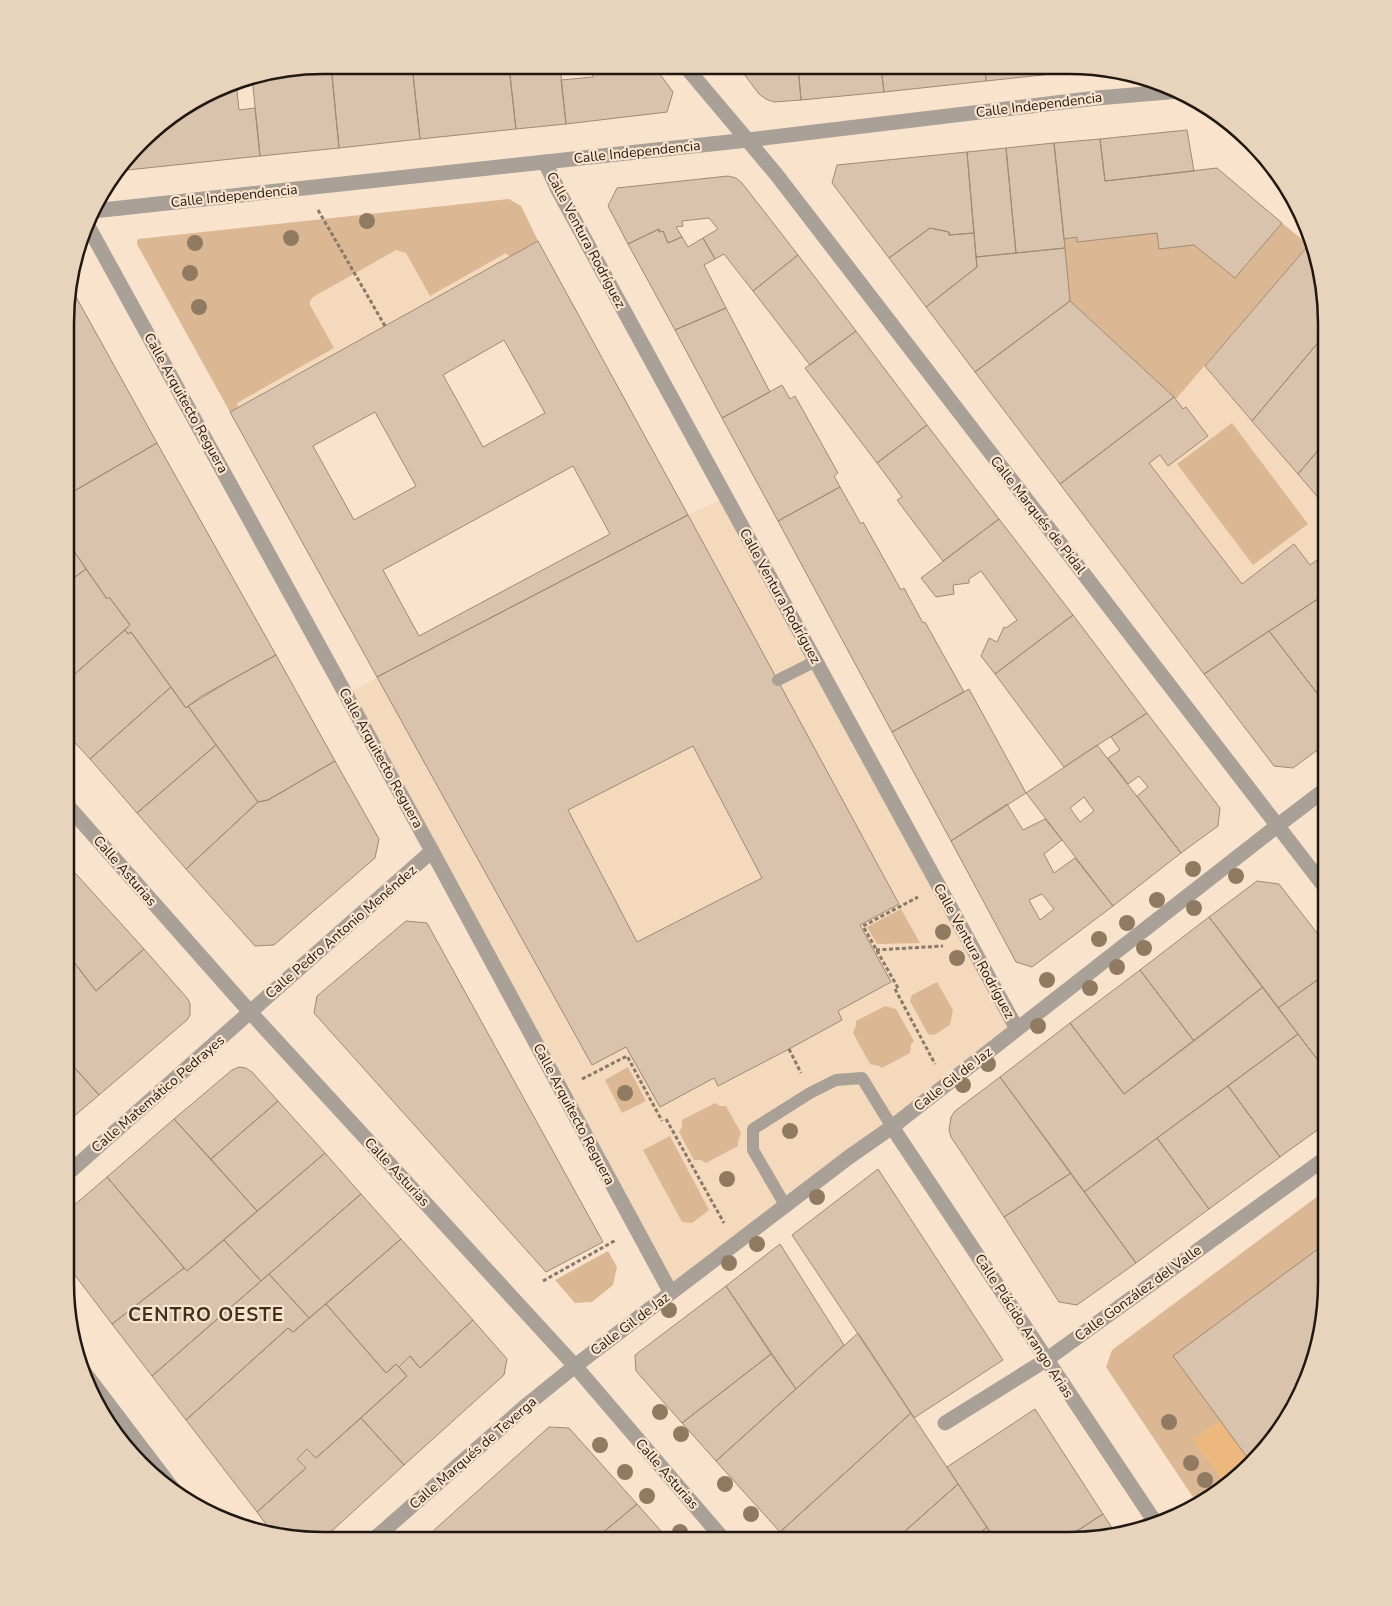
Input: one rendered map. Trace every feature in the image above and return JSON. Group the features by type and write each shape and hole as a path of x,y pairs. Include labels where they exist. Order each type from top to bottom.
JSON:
{"street":[{"name":"Calle Marqués de Pidal","path":"692,74 776,174 1318,878"},
{"name":"Calle Independencia","path":"100,210 748,140 1147,86"},
{"name":"Calle Ventura Rodríguez","path":"545,162 559,192 1017,1029"},
{"name":"Calle Arquitecto Reguera","path":"91,232 432,851 671,1293"},
{"name":"Calle Gil de Jaz","path":"575,1366 849,1157 892,1127 1318,795"},
{"name":"Calle Asturias","path":"74,813 250,1012 575,1366 717,1532"},
{"name":"Calle Pedro Antonio Menéndez","path":"250,1012 432,851"},
{"name":"Calle Matemático Pedrayes","path":"74,1168 250,1012"},
{"name":"Calle Plácido Arango Arias","path":"892,1127 1151,1518"},
{"name":"Calle González del Valle","path":"946,1423 1046,1360 1318,1163"},
{"name":"Calle Marqués de Teverga","path":"382,1532 528,1404 575,1366"},
{"path":"98,1390 157,1468"}],"lane":[{"path":"778,680 816,661"},
{"path":"785,1206 753,1150 752,1129 810,1093 836,1080 862,1078 892,1127"}],"path":[{"path":"306,188 385,326"},
{"path":"939,886 863,926 946,1084"},
{"path":"876,950 971,945"},
{"path":"789,1049 801,1073"},
{"path":"561,1089 627,1056 735,1244"},
{"path":"544,1281 636,1229"}],"shaded area":[{"path":"509,199 521,206 538,241 230,412 137,244 139,239"},
{"path":"509,199 521,206 538,241 510,257 506,253 430,296 406,253 396,250 313,297 310,301 310,305 334,348 237,403 238,407 230,412 137,244 139,239"},
{"path":"1282,223 1304,241 1307,248 1176,399 1070,301 1064,239 1077,237 1077,242 1157,233 1159,249 1194,245 1234,277"},
{"path":"1205,366 1318,498 1318,599 1204,674 1060,484 1174,397 1176,399"},
{"path":"1232,423 1308,524 1253,565 1177,464"},
{"path":"726,497 1017,1029 671,1293 346,694 688,515"},
{"path":"901,909 920,943 877,944 867,927"},
{"path":"937,982 953,1010 950,1025 934,1035 928,1034 910,1001 912,995"},
{"path":"885,1006 896,1009 914,1041 911,1044 910,1053 882,1068 870,1064 853,1033 856,1021"},
{"path":"628,1067 646,1101 622,1113 605,1080"},
{"path":"715,1103 720,1106 726,1106 741,1133 738,1146 706,1163 701,1160 694,1160 679,1132 682,1127 682,1120"},
{"path":"670,1136 709,1210 692,1223 682,1222 643,1150"},
{"path":"1318,1196 1318,1300 1310,1348 1305,1363 1293,1393 1267,1435 1221,1481 1194,1499 1106,1367 1112,1350"},
{"path":"608,1251 617,1267 613,1285 592,1302 575,1303 555,1280"},
{"path":"1221,1421 1247,1457 1222,1480 1192,1439"}],"building":[{"path":"306,74 332,74 339,148 260,156 253,84"},
{"path":"332,74 413,74 420,139 339,148"},
{"path":"413,74 510,74 516,129 420,139"},
{"path":"510,74 561,74 566,124 516,129"},
{"path":"592,74 660,74 673,92 667,112 566,124 561,80 593,77"},
{"path":"744,74 799,74 801,100 774,102 759,94"},
{"path":"799,74 882,74 884,92 801,100"},
{"path":"882,74 986,74 986,81 884,92"},
{"path":"986,74 1052,74 986,81"},
{"path":"237,89 239,110 255,108 260,156 126,170 171,125 198,107"},
{"path":"1187,130 1194,171 1105,181 1100,139"},
{"path":"1100,139 1105,181 1217,168 1282,223 1235,278 1194,245 1159,249 1157,233 1077,242 1077,237 1064,239 1054,143"},
{"path":"1054,143 1065,248 1016,253 1006,148"},
{"path":"1006,148 1016,253 976,257 967,152"},
{"path":"967,152 974,233 949,235 949,232 930,228 889,258 832,183 837,165"},
{"path":"728,176 736,178 742,183 798,255 753,291 724,254 715,259 703,238 718,229 709,218 682,221 683,226 676,227 682,237 668,243 663,231 659,232 659,229 628,244 608,206 617,188"},
{"path":"930,228 949,232 949,235 974,233 977,267 926,307 889,258"},
{"path":"659,229 659,232 663,231 668,243 682,237 688,247 703,238 715,259 704,265 726,308 675,330 628,244"},
{"path":"538,241 688,515 377,677 230,412","holes":["504,340 545,413 483,447 443,375","375,412 416,486 354,520 313,446","573,466 610,534 419,636 383,570"]},
{"path":"1306,247 1318,306 1318,343 1252,421 1205,366"},
{"path":"1065,248 1070,301 975,372 926,307 977,267 976,257"},
{"path":"798,255 856,331 810,365 753,291"},
{"path":"75,296 157,443 74,491"},
{"path":"1070,301 1174,397 1060,484 975,372"},
{"path":"726,308 770,392 722,418 675,330"},
{"path":"856,331 927,425 877,463 805,368"},
{"path":"1318,343 1318,451 1298,474 1252,421"},
{"path":"782,385 790,399 795,396 838,473 834,476 840,487 778,521 722,418"},
{"path":"1174,397 1183,409 1186,407 1208,436 1168,466 1160,455 1149,463 1242,584 1294,544 1310,565 1318,559 1318,599 1204,674 1060,484"},
{"path":"927,425 999,519 943,561 897,500 902,497 877,463"},
{"path":"157,443 276,655 200,697 186,708 131,632 128,634 125,630 130,625 109,597 107,599 74,551 74,491"},
{"path":"1318,451 1318,497 1298,474"},
{"path":"840,487 861,524 863,522 901,590 904,588 923,623 925,622 964,692 892,732 778,521"},
{"path":"688,515 899,904 860,925 891,982 838,1011 842,1020 789,1049 718,1086 714,1078 660,1107 626,1047 592,1065 377,677","holes":["693,746 762,878 637,942 568,810"]},
{"path":"999,519 1073,615 995,674 981,656 989,638 997,642 1004,627 1006,628 1017,620 981,571 969,579 969,583 953,585 954,594 936,597 921,578"},
{"path":"74,551 86,569 74,578"},
{"path":"86,569 107,599 109,597 130,625 74,675 74,578"},
{"path":"1318,599 1318,694 1269,631"},
{"path":"1073,615 1147,713 1064,767 995,674"},
{"path":"125,630 128,634 131,632 171,687 90,759 74,742 74,675"},
{"path":"1269,631 1318,694 1318,750 1293,768 1274,766 1204,674"},
{"path":"276,655 335,761 268,800 258,802 188,706"},
{"path":"171,687 186,708 188,706 216,745 137,813 90,759"},
{"path":"969,689 1026,793 951,841 892,732"},
{"path":"1147,713 1220,808 1218,826 1181,853 1137,796 1148,787 1139,776 1128,784 1108,758 1120,750 1111,737"},
{"path":"216,745 258,802 186,869 137,813"},
{"path":"1097,745 1181,853 1113,906 1026,793","holes":["1084,797 1094,811 1080,822 1070,808"]},
{"path":"335,761 379,839 375,858 274,945 255,946 186,869 258,802 268,800"},
{"path":"1007,804 1023,830 1045,819 1062,840 1044,854 1054,873 1075,858 1113,906 1032,967 1016,962 951,841","holes":["1042,894 1054,909 1040,920 1029,900"]},
{"path":"74,872 144,949 96,991 74,962"},
{"path":"1257,881 1279,884 1318,934 1318,979 1278,1008 1209,917"},
{"path":"1209,917 1263,987 1194,1041 1140,970"},
{"path":"406,921 427,923 603,1242 546,1272 314,1013 317,996"},
{"path":"144,949 190,1003 190,1015 187,1020 99,1095 74,1067 74,962 96,991"},
{"path":"1140,970 1194,1041 1124,1094 1070,1023"},
{"path":"1318,979 1318,1060 1278,1008"},
{"path":"1263,987 1298,1034 1084,1192 1000,1077 1070,1023 1124,1094"},
{"path":"1298,1034 1318,1060 1318,1130 1280,1157 1228,1086"},
{"path":"74,1067 99,1095 74,1116"},
{"path":"239,1067 246,1068 252,1072 278,1101 211,1159 174,1119 232,1070"},
{"path":"1000,1077 1071,1173 1004,1217 951,1137 949,1130 951,1117 955,1111"},
{"path":"1228,1086 1280,1157 1209,1209 1157,1138"},
{"path":"278,1101 325,1153 257,1211 211,1159"},
{"path":"174,1119 257,1211 187,1271 107,1177"},
{"path":"1157,1138 1209,1209 1136,1263 1084,1192"},
{"path":"325,1153 361,1194 261,1281 224,1240"},
{"path":"878,1169 1003,1360 914,1418 792,1235"},
{"path":"1071,1173 1136,1263 1077,1305 1059,1302 1004,1217"},
{"path":"107,1177 184,1268 112,1324 74,1274 74,1205"},
{"path":"361,1194 401,1239 309,1318 269,1274"},
{"path":"401,1239 473,1320 420,1368 410,1356 399,1367 396,1364 386,1373 326,1304"},
{"path":"224,1240 261,1281 152,1376 112,1324 184,1268 187,1271"},
{"path":"780,1244 844,1345 796,1389 726,1286"},
{"path":"1318,1249 1318,1300 1310,1348 1305,1363 1285,1408 1267,1435 1247,1457 1173,1356"},
{"path":"269,1274 309,1318 293,1332 288,1328 186,1420 152,1376"},
{"path":"726,1286 771,1354 682,1423 636,1371 635,1355"},
{"path":"326,1304 386,1373 396,1364 407,1376 316,1458 307,1449 297,1459 306,1468 257,1512 186,1420 288,1328 293,1332"},
{"path":"473,1320 507,1359 504,1375 404,1465 361,1418 407,1376 399,1367 410,1356 420,1368"},
{"path":"858,1333 911,1413 780,1532 716,1461"},
{"path":"771,1354 796,1389 716,1461 682,1423"},
{"path":"1035,1409 1103,1514 1075,1532 990,1532 947,1467"},
{"path":"911,1413 958,1484 904,1532 780,1532"},
{"path":"361,1418 404,1465 331,1532 306,1532 267,1526 257,1512 306,1468 297,1459 307,1449 316,1458"},
{"path":"549,1427 569,1428 637,1504 604,1532 432,1532"},
{"path":"958,1484 987,1527 981,1532 904,1532"},
{"path":"637,1504 662,1532 604,1532"},
{"path":"1103,1514 1112,1528 1086,1532 1075,1532"},
{"path":"987,1527 990,1532 981,1532"}],"district":[{"name":"CENTRO OESTE","path":"206,1315"}]}
